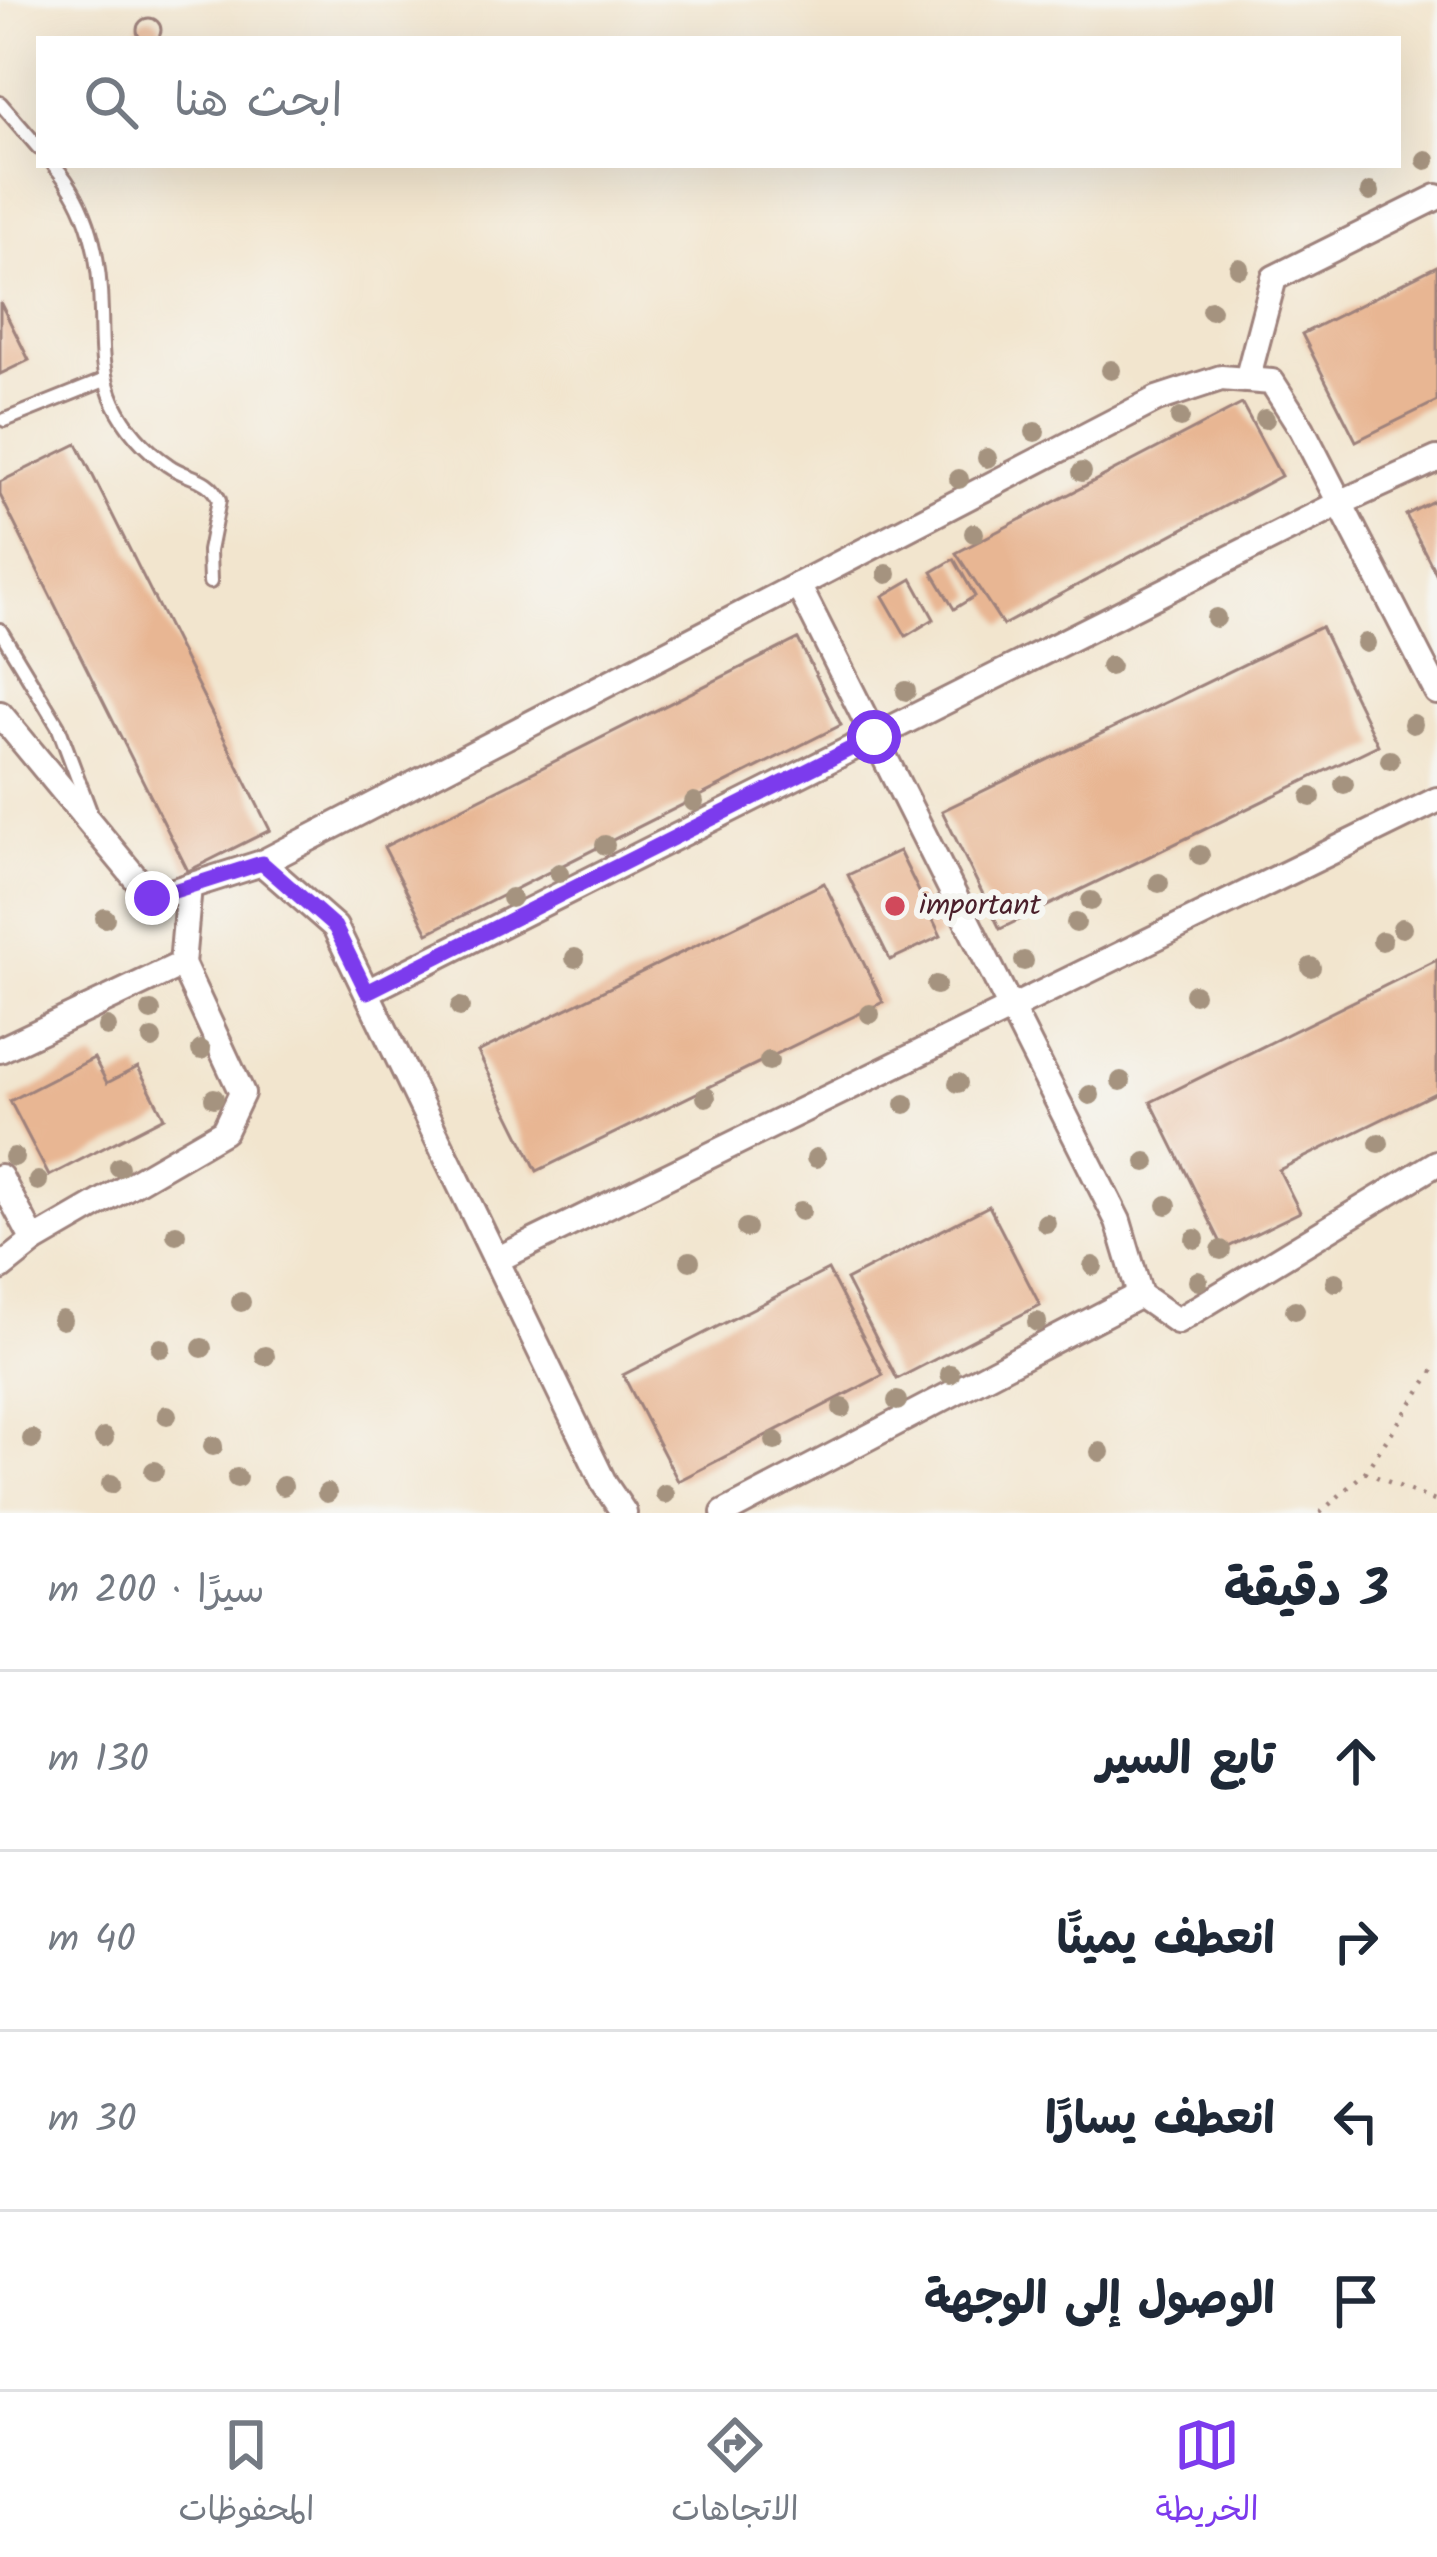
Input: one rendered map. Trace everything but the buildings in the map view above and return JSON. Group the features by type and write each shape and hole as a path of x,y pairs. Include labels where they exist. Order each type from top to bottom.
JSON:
{"street":[{"path":"1247,380 1274,278 1437,197"},
{"path":"0,715 152,898 262,863 1157,399 1221,378 1272,382 1429,656 1437,692"},
{"path":"367,992 1340,503 1437,459"},
{"path":"798,585 1118,1221 1140,1295 1177,1321 1437,1162"},
{"path":"496,1260 1437,800"},
{"path":"262,863 335,927 605,1485 624,1513"},
{"path":"0,1268 34,1241 224,1131 242,1093 182,964 189,886"},
{"path":"0,1050 182,964"},
{"path":"0,1177 34,1241"},
{"path":"724,1513 1140,1295"}],"lane":[{"path":"0,103 36,145"},
{"path":"56,168 83,204 93,240 105,380 124,420 153,454 215,490 219,511 209,551 210,582"},
{"path":"5,420 105,380"},
{"path":"0,630 58,726 95,828"}],"path":[{"path":"1320,1513 1365,1472 1437,1366"},
{"path":"1365,1472 1437,1502"}],"place":[{"name":"important","path":"895,906"}],"route":[{"path":"152,898 262,863 335,927 367,992 874,737"}]}
